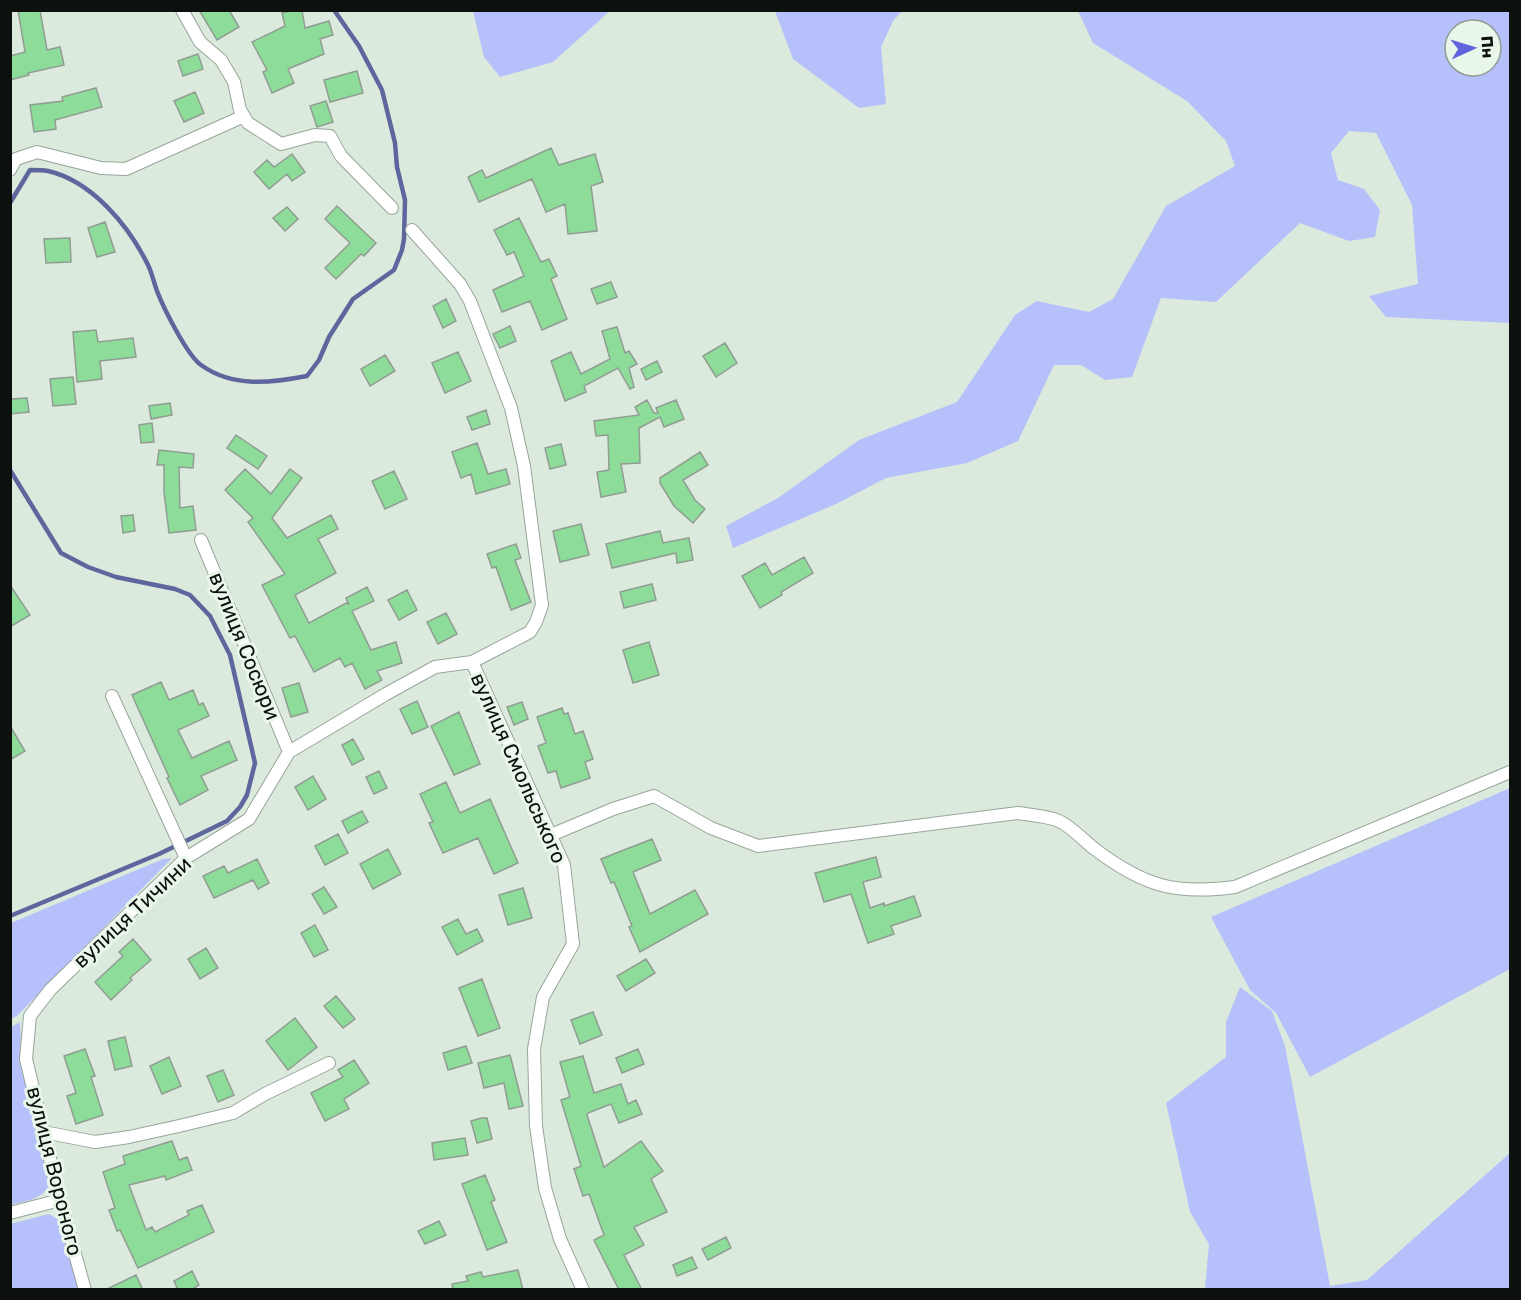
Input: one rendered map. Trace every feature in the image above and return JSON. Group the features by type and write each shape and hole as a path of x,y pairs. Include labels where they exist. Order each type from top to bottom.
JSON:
{"street":[{"path":"182,10 200,42 221,60 234,82 240,110 248,123 281,144 315,135 330,136 341,156 392,208"},
{"path":"12,160 36,152 100,168 126,169 244,116"},
{"name":"вулиця Тичини","path":"30,1016 50,990 184,854 249,819 289,752 435,667 472,662 530,632 536,622 542,605 531,509 511,408 470,302 460,284 412,230"},
{"name":"вулиця Сосюри","path":"201,540 289,752"},
{"name":"вулиця Смольського","path":"472,662 564,865 573,944 543,997 534,1049 536,1126 545,1188 560,1239 583,1290"},
{"path":"112,696 184,854"},
{"path":"551,835 613,809 654,796 711,828 758,846 1018,813 1059,821 1098,852 1147,882 1176,890 1207,891 1235,887 1510,772"},
{"name":"вулиця Вороного","path":"30,1016 26,1059 60,1200 85,1290"},
{"path":"44,1132 95,1142 129,1137 233,1113 265,1094 330,1063"},
{"path":"10,1214 60,1200"}],"shaded area":[{"path":"473,10 610,11 553,62 500,77 484,57"},
{"path":"775,11 902,11 893,21 881,47 886,104 859,108 793,59"},
{"path":"1078,11 1510,11 1510,323 1386,317 1369,296 1418,284 1412,205 1376,133 1349,131 1331,153 1338,180 1364,189 1380,210 1375,237 1349,241 1300,223 1216,302 1161,298 1132,377 1105,380 1081,365 1054,365 1018,441 967,463 886,478 836,504 733,548 726,526 778,498 859,440 957,402 1015,315 1037,301 1089,312 1113,299 1166,206 1235,166 1226,141 1187,101 1093,43"},
{"path":"1510,788 1510,969 1310,1077 1276,1013 1250,990 1211,917"},
{"path":"172,858 17,1016 11,1019 11,923 163,859"},
{"path":"1240,987 1272,1011 1285,1046 1330,1286 1367,1280 1510,1153 1510,1289 1205,1289 1209,1244 1190,1212 1166,1103 1226,1057 1226,1022"},
{"path":"20,1022 22,1064 50,1184 38,1197 11,1205 11,1027"},
{"path":"49,1214 59,1220 81,1289 11,1289 10,1224"}],"building":[{"path":"18,10 40,10 47,50 60,47 64,65 28,73 29,75 10,80 10,56 25,52"},
{"path":"199,10 229,10 239,27 217,40"},
{"path":"302,10 305,28 329,21 333,35 320,39 324,54 288,69 294,83 272,93 263,72 267,70 252,42 285,26 282,13"},
{"path":"198,54 203,69 183,76 178,61"},
{"path":"357,71 363,93 330,102 324,80"},
{"path":"96,88 102,107 55,120 56,129 34,132 30,105 63,101 62,97"},
{"path":"195,92 204,113 184,122 174,101"},
{"path":"326,101 333,122 317,127 310,106"},
{"path":"551,148 559,165 595,154 603,182 591,186 597,231 568,234 565,204 546,212 532,179 479,202 468,177 482,170 486,178"},
{"path":"292,154 305,172 292,181 287,174 269,189 254,172 267,160 274,167"},
{"path":"337,206 376,243 364,256 361,254 336,279 325,268 350,243 325,219"},
{"path":"287,207 298,219 285,231 273,218"},
{"path":"519,218 541,262 549,259 557,276 551,279 567,319 542,330 530,301 502,312 493,290 524,276 514,252 507,255 494,230"},
{"path":"105,222 115,252 97,257 88,228"},
{"path":"70,238 71,262 46,263 44,239"},
{"path":"611,282 617,297 597,304 591,289"},
{"path":"446,299 456,321 443,328 433,306"},
{"path":"510,326 516,341 500,348 493,334"},
{"path":"617,327 625,353 629,351 637,364 629,368 634,387 630,389 618,368 584,386 586,392 565,401 551,361 571,352 581,374 610,359 602,331"},
{"path":"96,330 98,342 133,338 136,357 100,361 102,379 77,382 73,332"},
{"path":"725,343 737,363 716,377 703,356"},
{"path":"458,352 471,381 445,393 432,363"},
{"path":"385,355 395,371 370,386 361,369"},
{"path":"657,361 662,372 646,380 641,369"},
{"path":"73,377 76,404 53,406 50,379"},
{"path":"27,398 29,412 10,414 10,399"},
{"path":"647,400 654,413 658,413 656,408 676,400 684,419 664,427 660,417 639,428 640,463 621,464 626,492 601,497 597,472 609,470 608,435 596,436 594,421 639,415 635,407"},
{"path":"170,403 172,415 151,419 149,406"},
{"path":"486,410 490,424 472,430 467,417"},
{"path":"152,423 154,442 141,443 139,425"},
{"path":"236,435 267,456 258,469 227,448"},
{"path":"477,443 488,474 506,469 510,484 476,494 471,474 461,478 452,452"},
{"path":"561,444 566,465 550,469 545,448"},
{"path":"159,450 194,454 193,468 179,467 180,508 193,506 196,530 169,533 164,492 164,465 157,465"},
{"path":"700,452 708,465 683,480 695,500 705,509 693,523 674,506 660,483 660,478"},
{"path":"245,469 271,494 290,469 302,478 272,518 287,538 331,515 338,529 318,539 336,573 295,595 309,623 348,602 346,598 367,587 374,601 352,611 371,650 396,642 402,663 377,671 382,680 365,689 352,663 345,667 340,658 314,672 295,636 290,638 262,585 285,574 248,522 253,518 225,490"},
{"path":"394,471 407,499 385,509 372,481"},
{"path":"133,515 135,531 123,533 121,516"},
{"path":"581,524 589,555 560,562 553,531"},
{"path":"660,531 663,543 689,538 693,560 677,563 676,553 612,568 606,544"},
{"path":"516,544 521,558 515,560 531,602 511,610 496,567 492,568 487,554"},
{"path":"804,557 813,573 760,608 742,576 765,563 772,575"},
{"path":"652,584 656,600 624,608 620,592"},
{"path":"10,585 30,615 10,627"},
{"path":"407,590 417,610 399,620 388,600"},
{"path":"446,613 457,634 438,644 427,622"},
{"path":"649,642 659,675 633,683 623,650"},
{"path":"161,682 169,700 193,690 199,705 203,703 209,716 178,730 192,758 229,741 237,760 201,776 208,790 180,805 132,695"},
{"path":"299,683 308,712 291,717 282,688"},
{"path":"417,701 428,727 412,734 400,709"},
{"path":"522,702 528,719 514,725 507,707"},
{"path":"562,708 564,714 568,713 575,734 583,731 593,759 585,762 590,778 561,788 556,771 548,773 538,746 546,743 537,717"},
{"path":"459,712 480,764 454,775 431,726"},
{"path":"10,726 25,751 10,760"},
{"path":"353,739 364,759 352,765 342,745"},
{"path":"379,771 387,788 374,794 366,777"},
{"path":"313,776 326,799 308,810 295,787"},
{"path":"446,782 460,813 490,799 518,863 494,874 478,838 443,853 429,823 433,822 420,794"},
{"path":"362,811 368,822 348,833 342,821"},
{"path":"338,834 348,853 325,865 315,846"},
{"path":"652,839 661,860 633,872 650,914 695,890 708,914 640,952 614,882 611,883 601,859"},
{"path":"388,849 401,874 373,889 360,864"},
{"path":"876,857 881,877 863,882 870,908 914,896 921,916 891,926 894,934 868,943 851,894 824,902 815,873"},
{"path":"257,859 269,883 258,889 253,880 214,898 203,876 224,866 228,873"},
{"path":"324,887 337,907 324,914 312,894"},
{"path":"523,888 532,918 508,925 499,895"},
{"path":"458,919 466,934 477,929 483,941 457,955 442,927"},
{"path":"315,925 328,950 314,957 301,933"},
{"path":"133,939 151,960 130,978 132,980 111,1000 95,982 123,956 119,952"},
{"path":"206,948 218,968 200,979 188,959"},
{"path":"646,959 655,973 626,991 617,976"},
{"path":"482,979 500,1028 478,1036 459,988"},
{"path":"336,996 355,1019 343,1028 324,1006"},
{"path":"593,1012 602,1035 580,1044 571,1020"},
{"path":"295,1018 317,1047 288,1070 266,1041"},
{"path":"125,1037 132,1066 115,1070 108,1041"},
{"path":"466,1046 472,1063 448,1070 443,1053"},
{"path":"85,1049 95,1076 91,1077 103,1115 76,1124 67,1096 76,1093 64,1056"},
{"path":"638,1049 644,1064 622,1073 616,1058"},
{"path":"510,1055 523,1106 509,1109 504,1083 484,1088 478,1063"},
{"path":"583,1056 594,1093 621,1084 628,1104 636,1100 642,1114 619,1123 611,1104 588,1113 604,1167 641,1141 663,1171 651,1179 667,1212 634,1227 644,1245 624,1255 642,1290 619,1290 594,1240 604,1235 589,1194 583,1196 574,1169 581,1166 561,1100 570,1097 560,1062"},
{"path":"169,1057 181,1086 162,1094 150,1066"},
{"path":"354,1060 369,1083 344,1099 349,1109 325,1121 311,1093 343,1077 338,1070"},
{"path":"223,1070 234,1095 218,1102 207,1076"},
{"path":"487,1118 492,1139 477,1143 471,1121"},
{"path":"465,1138 468,1155 434,1160 432,1143"},
{"path":"172,1141 179,1160 187,1157 192,1170 166,1180 165,1176 129,1185 146,1230 152,1227 155,1232 189,1215 187,1211 202,1205 214,1232 138,1268 120,1230 117,1231 109,1210 115,1208 103,1172 125,1164 123,1156"},
{"path":"485,1175 495,1200 491,1202 507,1242 487,1250 462,1184"},
{"path":"439,1221 446,1235 425,1244 418,1231"},
{"path":"726,1237 731,1248 708,1260 702,1249"},
{"path":"692,1257 697,1268 677,1276 673,1265"},
{"path":"518,1270 523,1290 453,1290 452,1284 468,1281 466,1276 481,1272 483,1277"},
{"path":"192,1271 199,1285 191,1290 178,1290 174,1281"},
{"path":"136,1275 143,1290 105,1290"}],"waterway":[{"path":"10,203 30,170 48,171 80,184 107,207 131,235 148,265 160,299 176,331 195,360 213,372 252,382 307,376 319,360 329,337 353,299 394,270 404,239 405,200 397,167 395,143 382,90 359,46 334,10"},
{"path":"10,470 61,553 88,567 116,577 175,589 190,595 210,616 230,655 255,763 247,795 227,821 159,854 10,916"}]}
